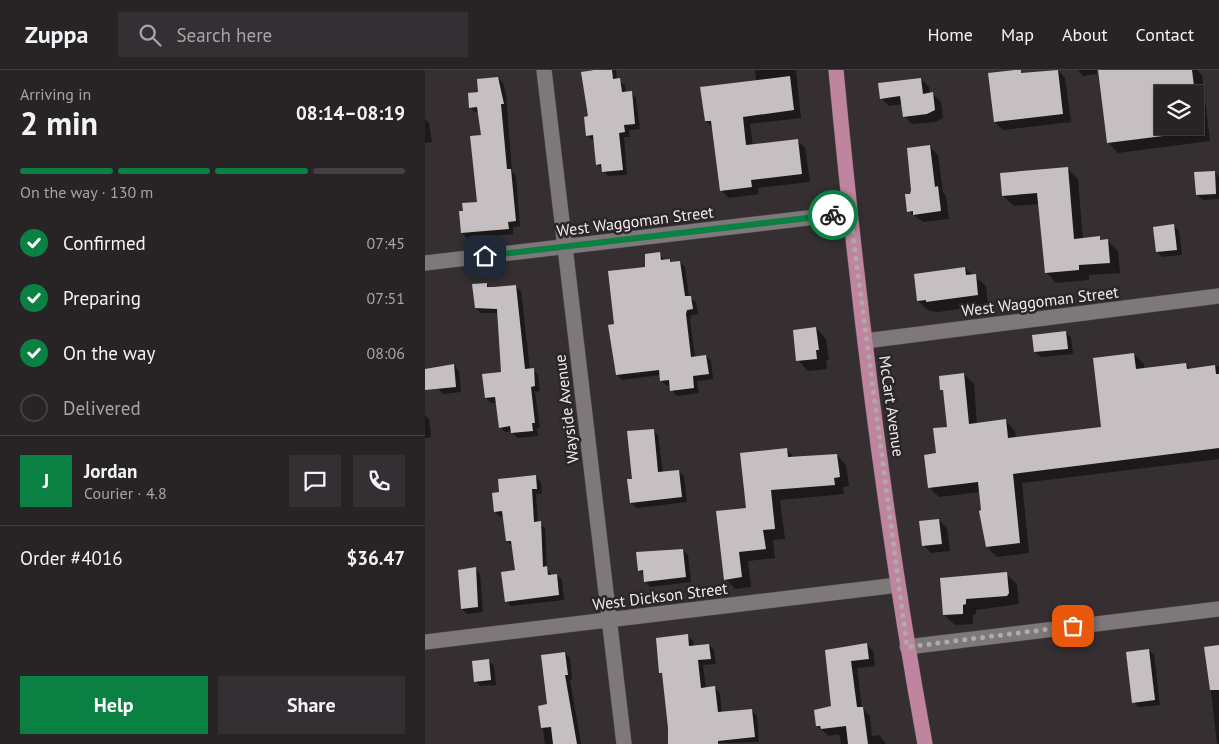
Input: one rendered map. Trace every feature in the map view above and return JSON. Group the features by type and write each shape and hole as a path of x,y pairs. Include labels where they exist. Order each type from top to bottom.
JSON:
{"main road":[{"name":"McCart Avenue","path":"836,70 865,341 907,647 925,744"}],"street":[{"name":"Wayside Avenue","path":"544,70 624,744"},
{"name":"West Waggoman Street","path":"425,263 850,213"},
{"name":"West Waggoman Street","path":"865,341 1219,296"},
{"name":"West Dickson Street","path":"425,642 898,585"},
{"path":"907,647 1219,609"}],"building":[{"path":"612,70 613,79 620,78 622,92 632,91 635,124 624,125 625,132 619,133 623,170 602,172 601,164 596,165 593,135 586,136 584,117 588,116 581,72"},
{"path":"1021,70 1021,73 1058,70 1063,114 994,122 988,73"},
{"path":"1098,70 1192,70 1194,85 1154,85 1154,135 1163,136 1107,143"},
{"path":"790,76 794,110 743,117 746,145 798,139 802,174 751,180 752,187 720,191 711,121 705,121 700,87"},
{"path":"498,77 504,104 501,104 507,169 511,169 516,221 508,222 509,229 461,233 459,211 463,211 462,203 477,202 470,136 481,135 477,107 469,108 468,93 478,92 477,79"},
{"path":"921,78 923,94 933,92 935,110 927,114 903,117 900,96 880,99 878,83"},
{"path":"930,145 935,187 938,186 941,211 913,215 913,211 907,212 905,194 910,194 911,190 907,148"},
{"path":"1068,167 1074,239 1100,236 1100,240 1108,239 1110,263 1079,265 1079,270 1045,273 1037,193 1002,196 1000,173"},
{"path":"1215,171 1216,194 1196,195 1194,172"},
{"path":"1174,224 1177,250 1156,252 1153,227"},
{"path":"660,252 661,260 670,259 670,262 680,261 685,296 691,296 693,309 687,310 686,314 691,357 706,355 709,374 693,376 694,388 670,391 669,380 660,381 659,370 616,375 608,325 614,324 608,271 645,267 645,254"},
{"path":"965,267 966,275 976,274 978,295 926,302 926,300 917,301 914,274"},
{"path":"487,283 487,287 516,285 525,369 534,368 535,386 531,387 535,423 532,423 533,431 511,433 510,426 499,428 495,397 485,398 482,374 501,372 497,309 475,308 472,284"},
{"path":"816,327 819,350 816,350 817,359 796,361 793,330"},
{"path":"1066,331 1068,349 1034,352 1032,335"},
{"path":"1134,353 1136,369 1186,363 1187,369 1215,365 1216,374 1219,374 1219,448 1013,474 1020,543 986,547 979,511 981,510 978,482 928,488 924,455 936,453 933,428 947,427 943,390 940,390 939,376 964,373 969,424 1006,419 1008,438 1101,427 1093,358"},
{"path":"454,364 456,387 425,390 425,369"},
{"path":"654,429 658,472 679,470 682,497 630,503 627,479 632,479 627,431"},
{"path":"787,448 788,457 837,454 840,477 834,478 835,485 771,490 775,529 763,530 766,549 739,552 742,577 724,580 716,511 746,508 740,453"},
{"path":"536,475 537,489 532,489 534,522 541,521 543,567 547,566 548,575 557,574 559,595 505,602 501,572 515,570 511,541 506,541 502,511 494,512 492,493 499,492 498,479"},
{"path":"939,519 942,544 922,546 919,521"},
{"path":"683,549 686,577 644,582 643,570 638,571 636,552"},
{"path":"476,567 478,607 461,609 458,570"},
{"path":"1007,572 1009,593 1007,596 966,599 966,604 963,605 963,614 943,615 940,578"},
{"path":"688,634 689,646 709,644 711,659 698,660 701,688 715,686 718,712 752,709 755,737 718,741 718,744 668,744 662,673 659,673 656,638"},
{"path":"867,643 869,659 851,661 857,707 863,707 868,744 848,744 846,726 821,729 820,726 816,726 814,710 831,706 825,650"},
{"path":"1219,645 1219,690 1210,690 1204,647"},
{"path":"1149,649 1155,700 1132,703 1126,652"},
{"path":"565,652 568,675 565,675 577,744 553,744 551,727 541,728 538,706 547,704 541,655"},
{"path":"489,659 491,680 474,682 472,661"}],"way so far":[{"path":"833,215 850,213 865,341 907,647 1073,626"}],"route":[{"path":"485,256 833,215"}]}
